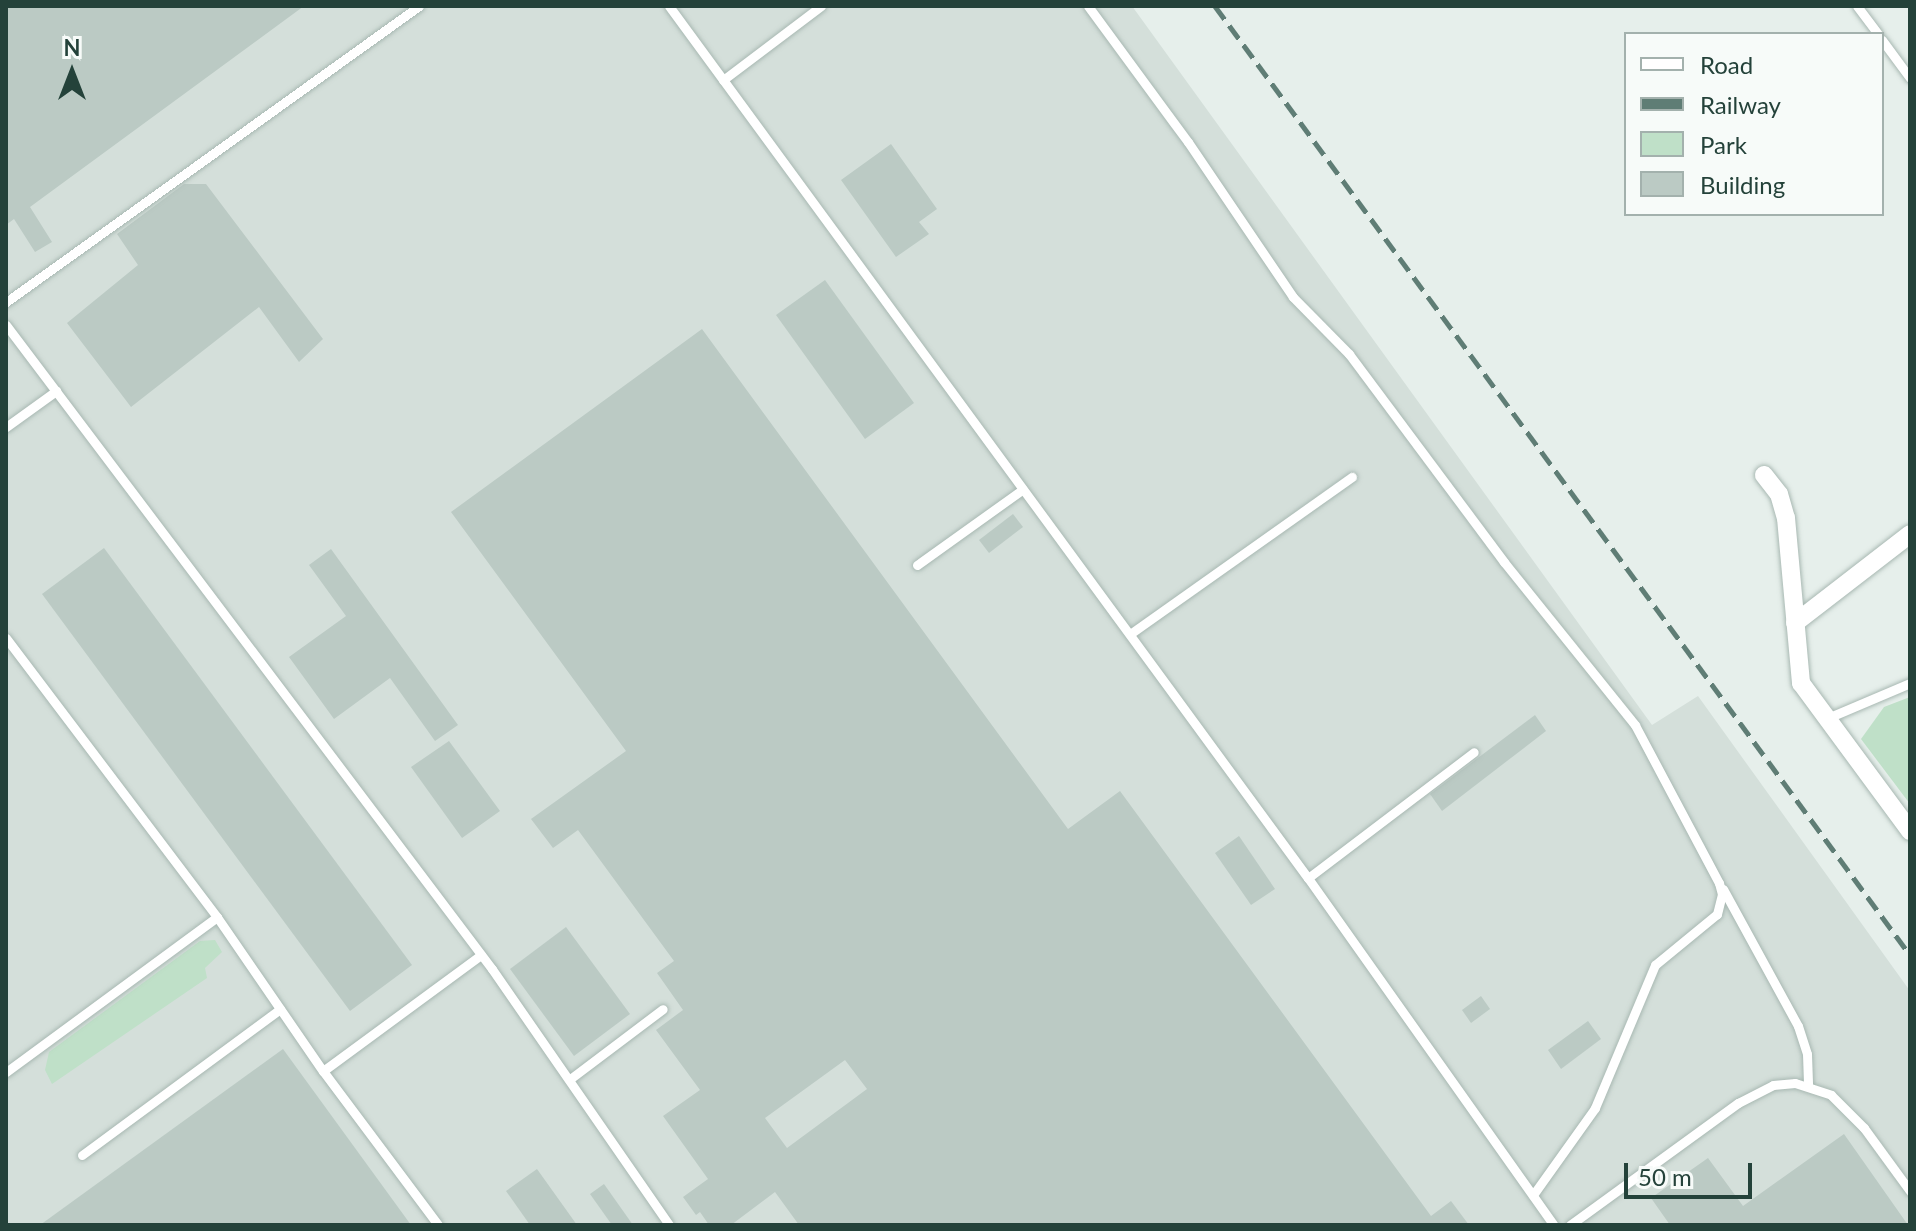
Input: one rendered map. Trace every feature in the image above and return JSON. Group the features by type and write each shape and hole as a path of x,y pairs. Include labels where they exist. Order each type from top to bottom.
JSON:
{"street":[{"path":"1764,475 1779,494 1786,518 1801,683 1830,717 1910,831"},
{"path":"1795,623 1910,534"}],"lane":[{"path":"6,302 419,6"},
{"path":"669,6 1308,878 1554,1225"},
{"path":"723,80 821,6"},
{"path":"1088,6 1188,142 1293,297 1349,354 1504,562 1635,725 1798,1026 1807,1054 1808,1085"},
{"path":"1857,6 1876,32"},
{"path":"1884,43 1910,78"},
{"path":"6,325 481,955 669,1225"},
{"path":"6,427 56,391"},
{"path":"1130,634 1352,477"},
{"path":"917,565 1023,489"},
{"path":"6,638 217,917 323,1071 438,1225"},
{"path":"1830,717 1910,683"},
{"path":"1308,878 1474,752"},
{"path":"1533,1195 1595,1108 1655,965 1673,946 1717,914 1722,894 1719,883"},
{"path":"6,1072 217,917"},
{"path":"323,1071 481,955"},
{"path":"82,1155 280,1009"},
{"path":"570,1079 663,1009"},
{"path":"1570,1225 1755,1091 1773,1085 1808,1085 1831,1095 1844,1105 1910,1191"}],"shaded area":[{"path":"6,6 1132,6 1652,725 1698,696 1910,991 1910,1225 6,1225"}],"green space":[{"path":"1910,697 1910,804 1861,739 1884,707"},
{"path":"215,940 222,952 205,968 207,978 52,1084 45,1070 49,1052 200,941"}],"building":[{"path":"6,6 304,6 30,207 52,242 35,252 14,219 6,225"},
{"path":"891,144 937,209 919,222 929,234 896,257 841,180"},
{"path":"184,184 206,184 323,339 299,362 259,307 131,407 67,323 138,265 117,234"},
{"path":"825,280 914,403 865,439 776,315"},
{"path":"702,329 1068,829 1120,791 1431,1216 1451,1201 1469,1225 799,1225 775,1192 731,1225 709,1225 700,1212 696,1215 683,1197 708,1179 663,1116 700,1090 656,1030 683,1010 657,973 674,961 578,830 553,848 531,819 626,751 451,512","holes":["845,1060 867,1089 787,1148 765,1118"]},
{"path":"1013,514 1023,527 989,553 979,540"},
{"path":"104,548 412,965 350,1011 42,594"},
{"path":"331,549 458,725 435,741 390,678 334,719 289,657 346,616 309,565"},
{"path":"1535,715 1546,731 1442,811 1430,794"},
{"path":"449,741 500,811 462,838 411,767"},
{"path":"1239,836 1275,889 1251,905 1215,853"},
{"path":"566,927 630,1014 574,1056 510,969"},
{"path":"1481,996 1490,1009 1471,1023 1462,1010"},
{"path":"1588,1021 1601,1039 1561,1069 1548,1050"},
{"path":"283,1049 411,1225 40,1225"},
{"path":"1844,1134 1908,1225 1670,1225 1651,1198 1708,1158 1743,1206"},
{"path":"537,1169 577,1225 530,1225 506,1191"},
{"path":"604,1184 633,1225 612,1225 590,1194"}],"railway":[{"path":"1215,6 1910,955"}]}
